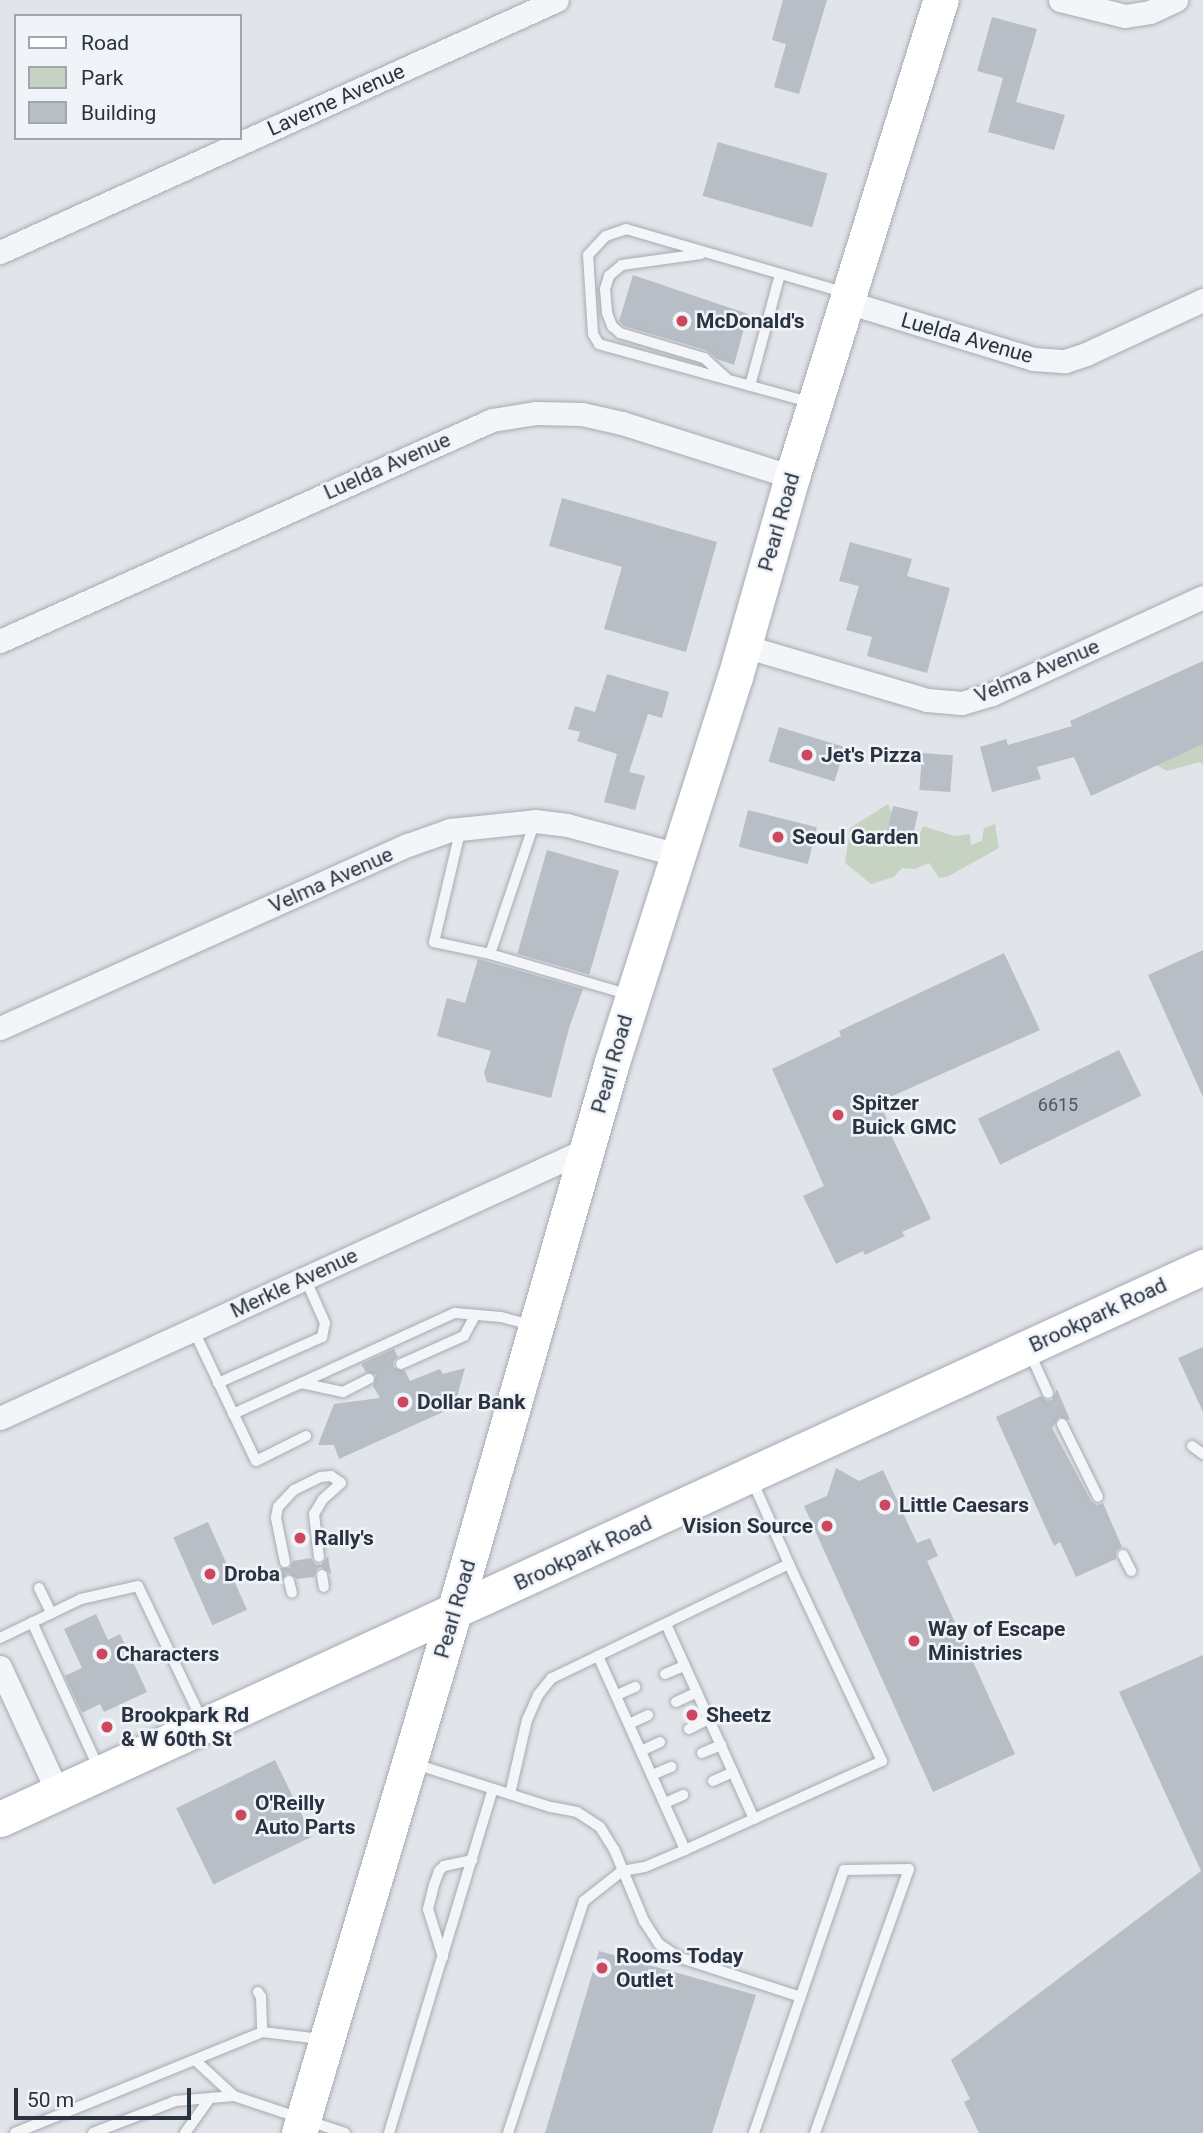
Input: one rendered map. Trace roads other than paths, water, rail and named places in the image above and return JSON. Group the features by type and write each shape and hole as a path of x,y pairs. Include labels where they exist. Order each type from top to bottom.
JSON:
{"main road":[{"name":"Pearl Road","path":"301,2126 454,1612 632,996 744,646 792,477 941,0"},
{"name":"Brookpark Road","path":"0,1819 1203,1267"}],"street":[{"name":"Laverne Avenue","path":"242,139 523,7 557,0"},
{"path":"1060,0 1125,16 1150,12 1176,0"},
{"name":"Laverne Avenue","path":"0,252 239,140"},
{"name":"Luelda Avenue","path":"848,298 1033,359 1065,360 1086,354 1203,300"},
{"name":"Luelda Avenue","path":"0,641 492,420 528,414 582,414 622,423 792,477"},
{"name":"Velma Avenue","path":"744,646 927,700 962,703 992,694 1203,597"},
{"name":"Velma Avenue","path":"0,1028 408,845 461,828 535,821 567,825 678,855"},
{"name":"Merkle Avenue","path":"0,1418 587,1149"},
{"path":"0,1667 58,1793"}],"lane":[{"path":"815,404 599,344 593,334 588,256 606,236 626,229 780,274 848,298"},
{"path":"708,253 622,265 609,276 605,289 607,313 612,326 620,333 704,358 729,381"},
{"path":"750,386 780,274"},
{"path":"490,954 535,821"},
{"path":"461,828 434,942 490,954 632,996"},
{"path":"218,1383 322,1337 325,1323 305,1278"},
{"path":"233,1414 455,1313 501,1317 536,1326"},
{"path":"401,1364 464,1336 475,1315"},
{"path":"192,1329 256,1461 306,1436"},
{"path":"1028,1348 1048,1393"},
{"path":"301,1383 343,1392 369,1379"},
{"path":"1062,1424 1098,1497"},
{"path":"1192,1446 1203,1454"},
{"path":"285,1562 276,1518 282,1501 294,1490 331,1476 341,1483 323,1499 314,1514 319,1557"},
{"path":"508,2133 584,1900 622,1871 645,1867 882,1761 750,1476"},
{"path":"1123,1555 1131,1571"},
{"path":"510,1794 527,1720 538,1695 552,1678 789,1564"},
{"path":"289,1581 292,1593"},
{"path":"0,1638 80,1599 138,1586 205,1726"},
{"path":"39,1588 51,1613"},
{"path":"32,1622 101,1774"},
{"path":"666,1624 754,1819"},
{"path":"598,1656 685,1850"},
{"path":"665,1674 684,1666"},
{"path":"617,1695 635,1687"},
{"path":"677,1702 697,1692"},
{"path":"629,1724 648,1715"},
{"path":"689,1729 709,1719"},
{"path":"641,1751 660,1742"},
{"path":"702,1753 720,1745"},
{"path":"410,1762 577,1812 600,1827 614,1849 644,1921 659,1944 678,1956 801,1997"},
{"path":"652,1775 671,1767"},
{"path":"713,1781 733,1772"},
{"path":"389,2133 494,1789"},
{"path":"665,1803 683,1795"},
{"path":"443,1958 428,1909 434,1885 444,1866 472,1860"},
{"path":"754,2133 844,1870 909,1869 815,2133"},
{"path":"258,1992 261,1997 262,2032"},
{"path":"15,2133 262,2032 327,2040"},
{"path":"195,2060 234,2096 301,2126 345,2133"},
{"path":"93,2133 175,2101 234,2096"},
{"path":"185,2133 210,2098"}],"place":[{"name":"McDonald's","path":"682,321"},
{"name":"Jet's Pizza","path":"807,755"},
{"name":"Seoul Garden","path":"778,837"},
{"name":"Spitzer Buick GMC","path":"838,1115"},
{"name":"Dollar Bank","path":"403,1402"},
{"name":"Little Caesars","path":"885,1505"},
{"name":"Vision Source","path":"827,1526"},
{"name":"Rally's","path":"300,1538"},
{"name":"Droba","path":"210,1574"},
{"name":"Way of Escape Ministries","path":"914,1641"},
{"name":"Characters","path":"102,1654"},
{"name":"Sheetz","path":"692,1715"},
{"name":"Brookpark Rd & W 60th St","path":"107,1727"},
{"name":"O'Reilly Auto Parts","path":"241,1815"},
{"name":"Rooms Today Outlet","path":"602,1968"}]}
